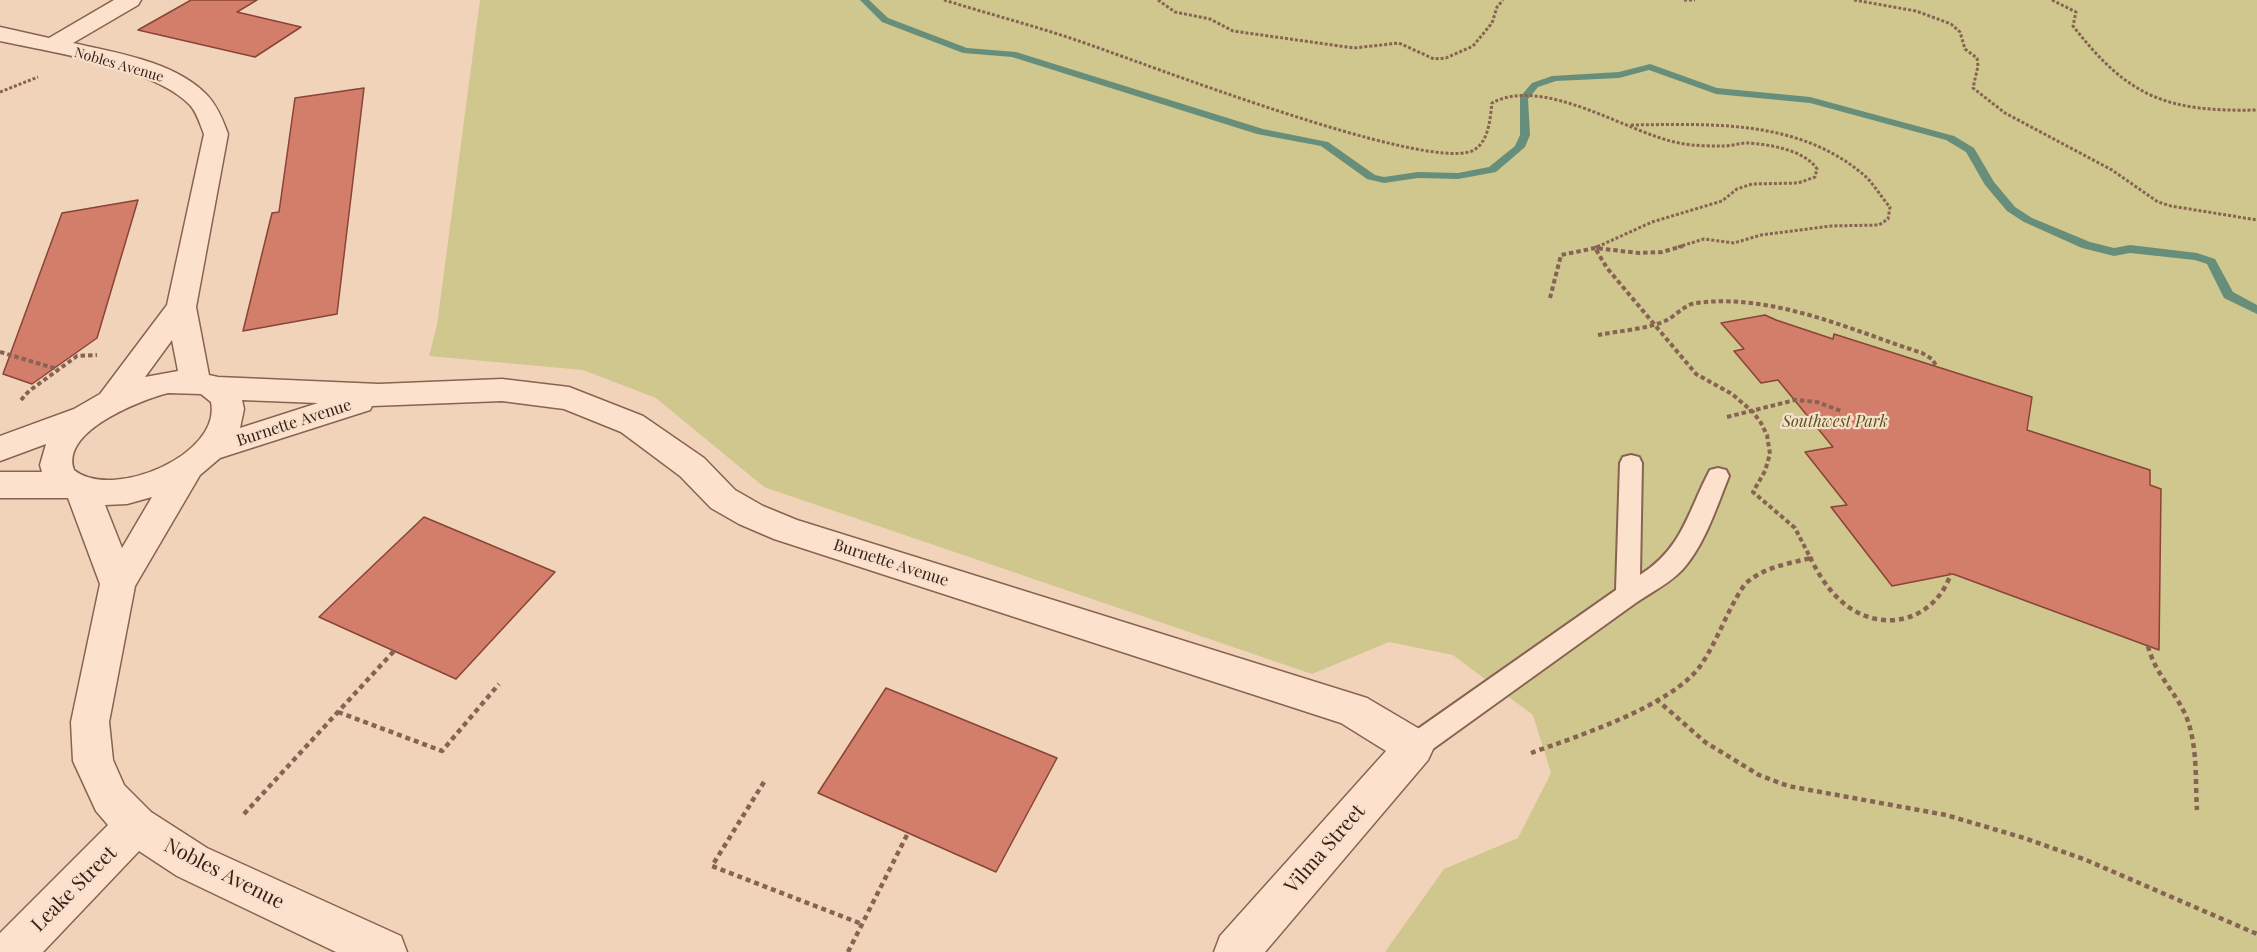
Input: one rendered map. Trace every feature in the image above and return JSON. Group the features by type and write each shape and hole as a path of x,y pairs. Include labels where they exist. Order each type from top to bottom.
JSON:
{"street":[{"path":"51,46 130,0"},
{"name":"Nobles Avenue","path":"0,34 136,67 169,79 192,93 207,110 216,134 181,307 98,409 67,436 57,456 57,472 75,488"},
{"name":"Nobles Avenue","path":"181,307 205,385 227,399 229,416 224,432 199,459 118,584 90,722 93,761 110,798 136,826 192,862 385,952"},
{"name":"Burnette Avenue","path":"98,409 140,388 168,382 379,395 433,391 502,390 569,398 632,424 692,467 723,499 751,516 786,530 1353,710 1414,747"},
{"name":"Burnette Avenue","path":"75,488 107,494 134,490 162,481 199,459 379,395"},
{"path":"0,449 98,409"},
{"path":"0,485 75,488 118,584"},
{"name":"Vilma Street","path":"1236,952 1414,747"},
{"name":"Leake Street","path":"12,952 136,826"}],"lane":[{"path":"1628,595 1631,464"},
{"path":"1414,747 1628,595 1658,577 1676,562 1704,510 1718,476"}],"path":[{"path":"944,0 1088,44 1376,140 1437,153 1471,151 1482,143 1490,124 1492,102 1505,96 1544,98 1595,111 1659,139 1682,144 1726,146 1746,143 1799,153 1812,161 1817,169 1815,177 1798,183 1752,184 1737,189 1722,201 1652,222 1595,248 1561,255 1550,298"},
{"path":"1158,0 1175,12 1210,19 1233,31 1354,48 1399,43 1434,59 1446,58 1473,46 1492,23 1497,7 1503,0"},
{"path":"1684,0 1695,0"},
{"path":"1854,0 1916,11 1951,24 1960,32 1965,49 1977,58 1978,66 1973,88 1989,102 2033,130 2112,170 2147,196 2169,206 2200,209 2244,220 2257,220"},
{"path":"2052,0 2076,12 2073,26 2082,39 2094,55 2132,87 2183,108 2214,112 2257,110"},
{"path":"0,92 38,77"},
{"path":"1595,248 1639,253 1662,252 1704,239 1734,243 1761,236 1821,228 1879,225 1888,219 1890,207 1865,176 1829,149 1810,140 1758,126 1627,125"},
{"path":"1595,248 1607,268 1696,374 1737,397 1766,433 1770,450 1766,471 1754,492 1781,514 1796,530 1829,591 1841,602 1862,615 1881,620 1923,614 1935,603 1948,585 1951,573"},
{"path":"1598,335 1665,321 1693,303 1706,301 1771,306 1922,353 1932,359 1937,367"},
{"path":"0,352 58,369"},
{"path":"14,408 29,391 77,356 106,354"},
{"path":"1727,417 1804,400 1841,411"},
{"path":"1531,753 1586,733 1656,699 1692,675 1736,600 1753,576 1811,558"},
{"path":"2148,646 2151,662 2182,709 2189,724 2197,810"},
{"path":"244,814 394,651"},
{"path":"338,712 442,751 499,684"},
{"path":"1656,699 1706,742 1758,775 1788,786 1946,815 2024,838 2086,860 2257,934"},
{"path":"764,782 712,866 862,924"},
{"path":"848,952 908,833"}],"green space":[{"name":"Southwest Park","path":"480,0 2257,0 2257,952 1385,952 1444,869 1518,838 1551,773 1533,715 1453,655 1389,642 1312,674 764,487 656,398 583,370 429,356 437,325"}],"building":[{"path":"191,0 257,0 237,12 301,27 255,57 138,30"},
{"path":"364,88 337,314 243,331 272,213 279,212 295,98"},
{"path":"138,200 97,338 32,384 3,374 62,213"},
{"path":"1765,315 1833,339 1834,334 2032,397 2027,430 2150,470 2150,485 2161,489 2159,650 1953,574 1892,586 1831,507 1847,505 1805,452 1833,447 1778,380 1761,383 1734,351 1744,349 1721,323"},
{"path":"424,517 555,572 456,679 319,617"},
{"path":"886,688 1057,758 996,872 818,793"}],"waterway":[{"path":"864,0 885,20 966,51 1013,54 1261,132 1324,144 1371,177 1384,180 1418,175 1458,176 1492,170 1520,147 1525,135 1523,99 1535,85 1555,78 1619,75 1650,67 1716,91 1810,100 1950,138 1970,150 1989,183 2011,209 2028,220 2086,245 2114,252 2130,249 2197,257 2211,262 2228,295 2257,310"}]}
